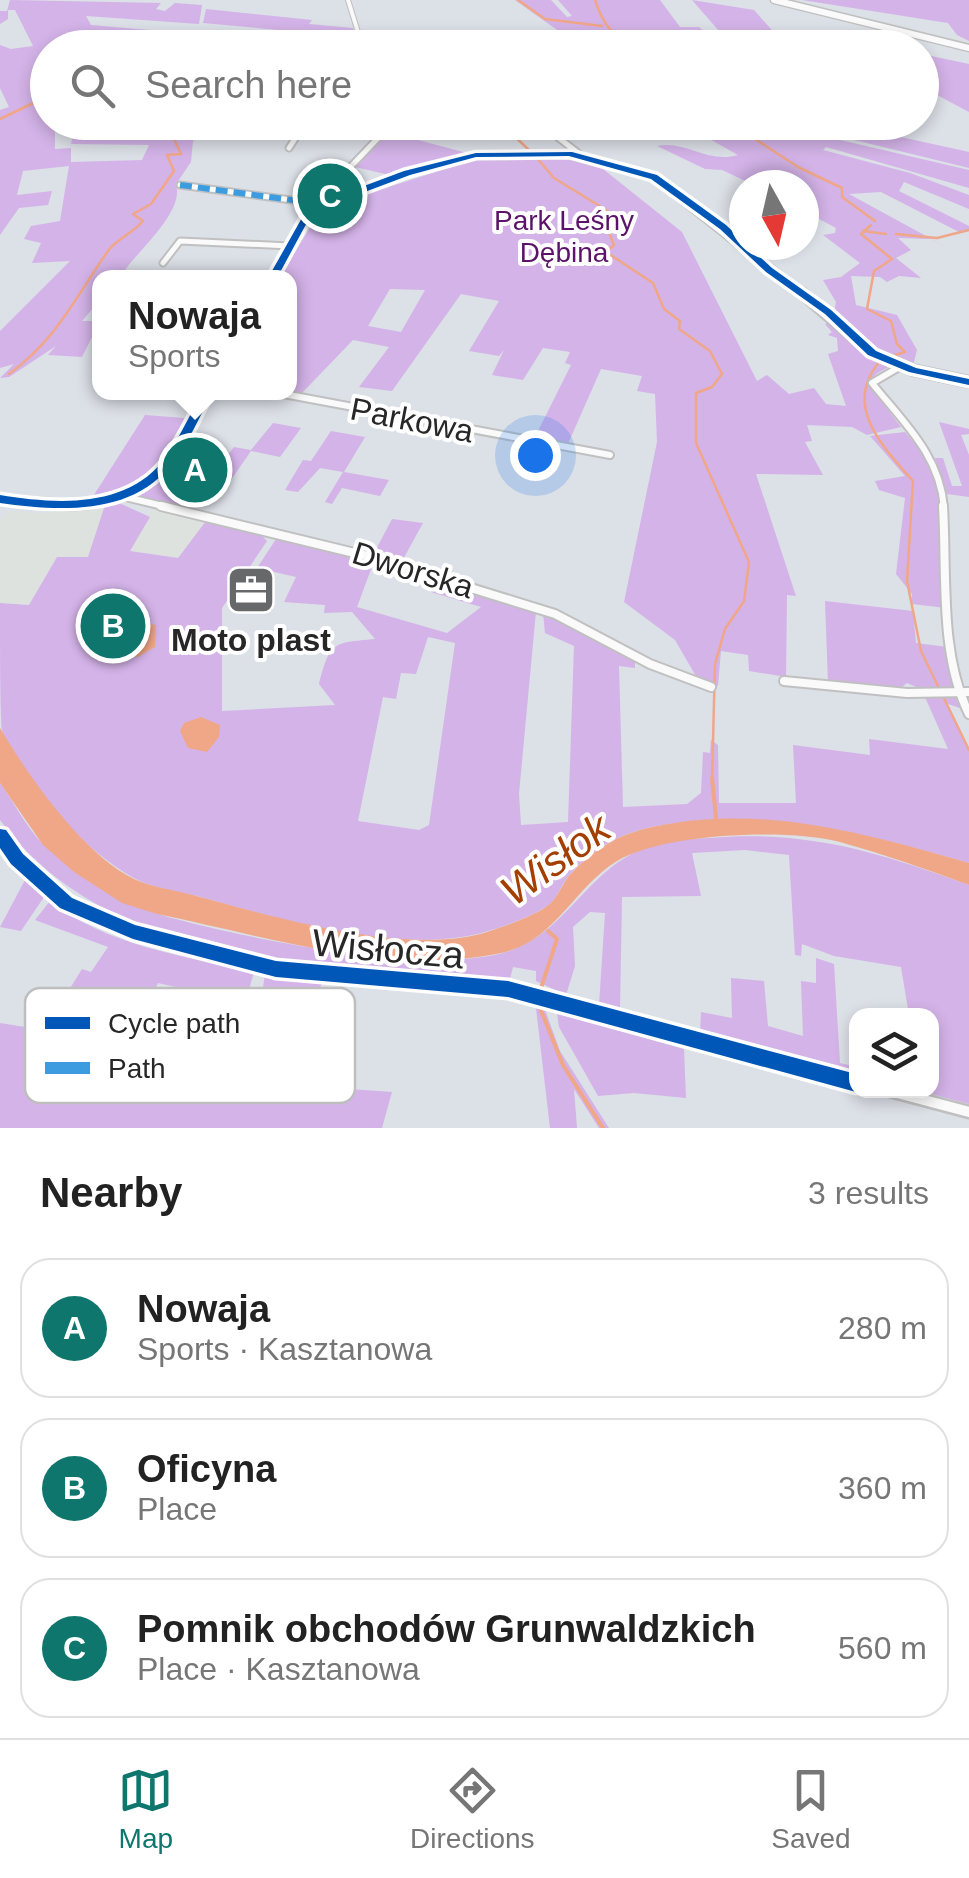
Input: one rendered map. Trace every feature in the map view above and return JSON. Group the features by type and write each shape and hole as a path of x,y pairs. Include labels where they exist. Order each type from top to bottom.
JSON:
{"street":[{"path":"348,0 357,30"},
{"path":"774,0 896,30"},
{"path":"939,41 969,48"},
{"path":"288,148 294,140"},
{"path":"276,270 307,216 374,140"},
{"path":"563,140 583,156"},
{"path":"180,186 317,205 428,166 476,155 528,151 583,156 654,176 706,213 769,270 884,359 969,382"},
{"path":"163,263 180,241 290,246"},
{"path":"900,366 872,384 934,460 942,481 953,693 969,714"},
{"name":"Parkowa","path":"297,396 610,455"},
{"path":"5,504 81,503 121,496 159,472 203,400"},
{"name":"Dworska","path":"121,496 367,556 555,614 650,664 711,687"},
{"path":"784,681 953,693"},
{"name":"Wisłocza","path":"0,835 17,859 66,903 133,932 276,969 512,990 849,1081"},
{"path":"916,1098 969,1112"}],"shaded area":[{"path":"105,505 89,557 57,557 29,605 0,603 0,519 11,511 38,513"},
{"path":"153,510 206,521 179,558 129,550"},
{"path":"142,622 156,625 155,647 138,657 120,654 118,649"},
{"path":"201,717 220,725 219,737 207,752 188,748 180,731 184,723"},
{"path":"0,728 41,790 76,833 134,879 342,931 422,940 490,931 545,907 577,867 608,844 644,829 697,820 776,820 892,842 969,863 969,885 817,838 759,834 694,839 664,844 617,861 536,938 501,953 416,960 328,951 157,914 122,903 74,872 43,845 0,783"}],"green space":[{"path":"10,0 161,3 156,9 165,11 175,3 202,5 199,24 86,16 91,25 150,30 30,30 30,40 15,10 8,10 8,19 0,24 0,11 7,11"},
{"path":"515,0 551,0 567,17 572,16 558,0 660,0 680,27 702,30 557,30"},
{"path":"692,0 754,10 772,30 718,30"},
{"path":"802,0 969,0 969,41 957,35 948,23"},
{"path":"206,9 312,20 309,24 354,30 280,30 203,23"},
{"path":"0,45 11,49 30,46 30,140 55,140 55,149 71,148 71,162 142,160 149,145 71,144 72,140 194,140 191,162 176,184 177,195 166,219 126,270 92,270 92,309 82,321 92,321 92,337 82,357 48,355 56,346 9,377 0,378 14,364 0,368 0,331 70,261 32,263 41,243 24,239 31,226 60,221 69,166 23,171 17,195 52,191 48,205 19,208 0,235 0,110 9,107 0,88"},
{"path":"939,58 969,64 969,112 939,96"},
{"path":"380,140 418,140 467,153 390,175 355,167"},
{"path":"711,140 840,140 969,170 969,188 826,147 823,150 910,173 969,195 969,209 904,182 899,191 969,226 969,231 961,233 881,192 849,194 948,248 931,239 898,238 911,250 896,258 921,278 899,276 887,282 880,277 851,276 856,305 897,315 917,350 913,366 886,355 834,312 836,302 823,280 841,277 860,263 823,235 835,233 836,228 819,219 819,170 729,170 729,173 705,169 657,146 678,146 727,157 738,155"},
{"path":"854,140 914,140 969,152 969,168"},
{"name":"Park Leśny Dębina","path":"541,155 598,165 682,232 757,381 767,375 789,394 814,388 826,404 846,406 828,354 838,351 837,338 828,335 832,332 825,324 829,322 890,366 876,374 870,386 901,427 867,435 852,427 807,425 812,441 805,442 823,475 756,474 796,596 787,595 786,677 749,671 748,655 721,651 718,686 697,678 675,640 624,602 657,442 655,394 637,391 642,376 601,369 567,446 534,439 571,365 565,363 570,352 543,348 523,380 492,375 504,350 499,356 469,351 499,301 461,294 392,391 359,387 389,347 353,340 297,394 297,270 284,270 322,208 480,158","holes":["390,289 425,290 401,332 368,326"]},
{"path":"145,415 185,418 158,460 139,479 92,498"},
{"path":"939,422 969,429 969,434 961,435 969,455 969,497 947,494 935,458 943,458 952,486 962,486"},
{"path":"273,423 301,428 280,457 251,451 231,480 211,476 234,447 251,450"},
{"path":"331,431 365,437 344,472 389,480 380,496 342,488 332,504 325,502 343,472 320,468 298,492 285,490 303,460 311,461"},
{"path":"905,432 928,459 939,486 946,608 912,604 912,594 896,574 905,498 879,490 875,481 905,476 870,436"},
{"path":"168,467 200,473 176,509 138,498"},
{"path":"117,502 150,517 130,551 178,558 206,521 259,533 267,541 222,608 222,711 335,705 319,684 330,652 342,644 375,639 352,612 324,613 325,605 284,602 296,577 257,568 278,536 536,611 519,794 521,825 568,822 574,646 545,633 543,613 635,662 635,668 619,666 623,807 687,804 701,793 703,752 710,753 711,740 718,745 719,803 796,803 793,745 870,755 869,739 948,749 925,697 955,697 963,709 948,704 969,748 969,863 893,842 781,822 664,825 636,831 598,849 567,878 550,904 529,916 488,931 419,940 303,924 139,881 93,849 56,813 25,773 2,731 0,603 29,605 57,557 88,557 105,505","holes":["373,564 434,584 431,592 481,607 447,633 357,607","428,637 455,643 429,825 419,830 358,821 383,697 396,699 401,673 416,674"]},
{"path":"392,519 423,523 401,563 373,555"},
{"path":"825,601 913,611 916,643 947,647 953,687 923,690 907,683 898,690 828,683"},
{"path":"0,783 44,845 83,872 161,915 285,943 431,960 506,952 527,943 562,916 610,869 628,856 664,842 779,837 842,846 904,863 969,885 969,1104 939,1096 939,1008 908,1008 901,967 834,956 802,944 801,956 795,955 789,855 745,850 692,853 701,896 622,897 620,1010 599,1005 605,913 590,912 573,927 575,966 566,995 536,981 536,971 513,967 509,983 302,962 233,951 167,934 104,908 48,871 0,820"},
{"path":"25,880 44,897 21,931 0,927"},
{"path":"50,901 121,939 254,972 249,988 180,988 158,983 156,988 70,988 82,969 91,972 108,947 35,920"},
{"path":"816,958 834,964 840,1063 849,1065 849,1072 700,1033 701,1012 732,1018 731,978 764,981 768,1026 803,1036 801,981 816,983"},
{"path":"265,974 323,981 320,988 263,988"},
{"path":"536,1008 545,1010 560,1051 609,1128 599,1128 574,1089 577,1128 550,1128"},
{"path":"557,1013 684,1049 686,1098 634,1093 598,1096 559,1027"},
{"path":"0,1023 25,1027 25,1103 355,1103 355,1089 392,1092 382,1128 0,1128"}],"waterway":[{"path":"518,0 545,19 602,26"},
{"path":"595,0 611,30"},
{"path":"0,119 30,105"},
{"path":"96,270 111,247 143,221 133,214 151,204 174,171 167,155 181,154 174,140"},
{"path":"518,140 530,151"},
{"path":"757,140 798,167 842,188 842,197 875,221"},
{"path":"536,157 554,178 611,213 606,225 614,245 606,252 653,283 664,309 680,321 679,329 710,351 722,374 712,387 696,393 696,443 749,562 744,601 725,629 715,664 712,778"},
{"path":"864,231 871,225"},
{"path":"896,234 937,238 969,230"},
{"path":"864,231 886,234"},
{"path":"864,231 861,234 892,259 874,271 867,309 891,321 897,344 905,352 892,356"},
{"path":"9,374 53,332 92,275"},
{"path":"880,361 869,377 866,409 879,439 913,481 907,581 921,651 969,750"},
{"path":"712,778 716,818"},
{"path":"541,988 557,939 548,931"},
{"path":"540,1008 563,1065 603,1128"}],"marked path":[{"path":"180,185 314,203"}],"cycle path":[{"path":"277,270 307,216 319,206 407,173 476,155 569,154 654,177 723,227 769,270 828,312 872,353 913,370 969,382"},
{"path":"0,499 62,505 124,494 158,473 173,455 204,400"},
{"path":"0,835 17,859 66,903 133,932 276,969 508,989 849,1081"}],"place":[{"name":"Pomnik obchodów Grunwaldzkich","path":"330,196"},
{"name":"Nowaja","path":"195,470"},
{"name":"Moto plast","path":"251,590"},
{"name":"Oficyna","path":"113,626"}],"water label":[{"name":"Wisłok","path":"555,859"}]}
